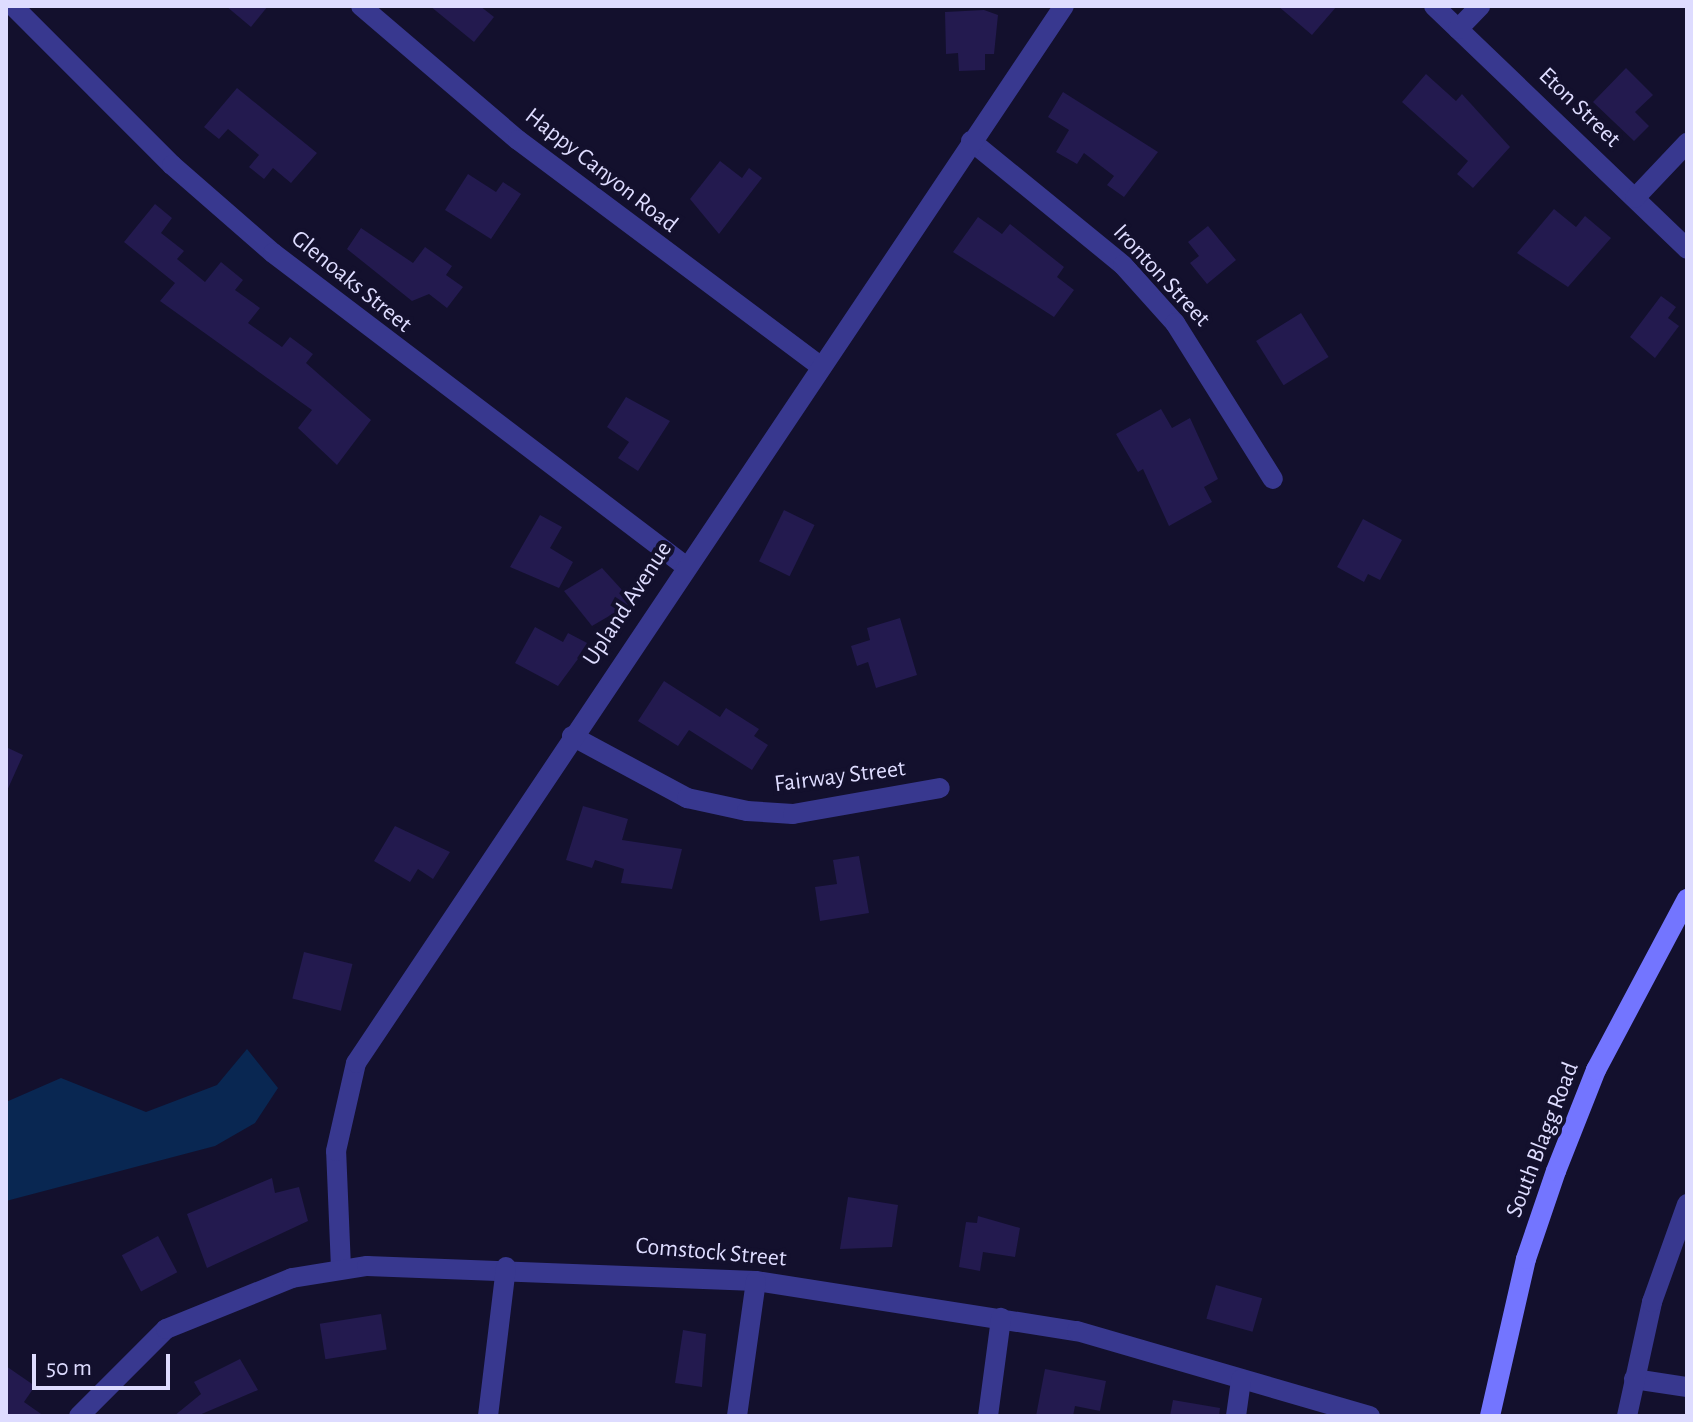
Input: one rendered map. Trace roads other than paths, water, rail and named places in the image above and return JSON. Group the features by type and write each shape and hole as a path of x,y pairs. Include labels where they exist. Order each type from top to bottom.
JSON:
{"main road":[{"name":"South Blagg Road","path":"1490,1416 1526,1259 1556,1171 1596,1070 1687,899"}],"street":[{"name":"Glenoaks Street","path":"13,6 273,253 684,565"},
{"name":"Happy Canyon Road","path":"361,6 518,140 819,365"},
{"name":"Eton Street","path":"1434,6 1687,249"},
{"path":"1458,29 1480,6"},
{"name":"Upland Avenue","path":"341,1268 336,1151 356,1063 684,565 1061,7"},
{"name":"Ironton Street","path":"971,141 1123,265 1175,323 1273,479"},
{"path":"1635,198 1687,143"},
{"name":"Fairway Street","path":"572,736 687,798 747,811 793,814 940,788"},
{"path":"1627,1416 1634,1379 1684,1217"},
{"path":"488,1416 506,1267"},
{"name":"Comstock Street","path":"79,1416 166,1329 226,1301 341,1268 506,1267 756,1281 1001,1318 1241,1379 1370,1416"},
{"path":"737,1416 756,1281"},
{"path":"988,1416 1001,1318"},
{"path":"1236,1416 1241,1379"},
{"path":"1634,1379 1687,1387"}],"water":[{"path":"247,1049 278,1088 255,1123 215,1146 6,1201 6,1102 61,1078 146,1112 217,1085"}]}
